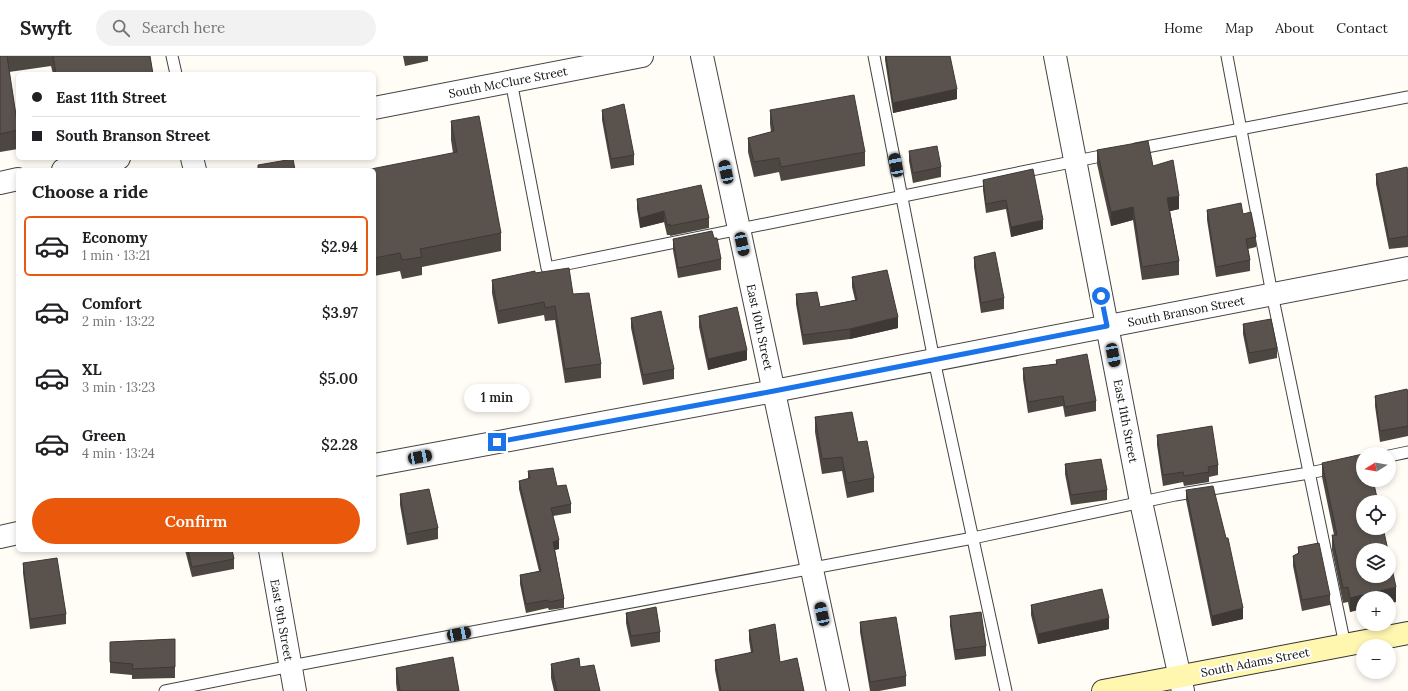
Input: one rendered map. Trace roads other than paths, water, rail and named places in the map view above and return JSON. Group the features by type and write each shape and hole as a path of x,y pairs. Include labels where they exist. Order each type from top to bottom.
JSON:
{"main road":[{"name":"South Adams Street","path":"1103,691 1182,683 1344,645 1408,633"}],"street":[{"name":"South McClure Street","path":"376,108 642,56"},
{"name":"East 10th Street","path":"702,56 838,691"},
{"name":"East 11th Street","path":"1055,56 1141,502 1182,683"},
{"path":"72,168 110,160"},
{"path":"0,183 16,179"},
{"name":"South Branson Street","path":"376,466 774,391 1408,268"},
{"path":"0,537 16,533"},
{"name":"East 9th Street","path":"270,552 295,691"}],"lane":[{"path":"172,56 176,72"},
{"path":"874,56 934,360 1006,691"},
{"path":"1227,56 1272,294 1344,645"},
{"path":"511,81 547,268 1124,151 1408,97"},
{"path":"1396,455 1408,452"},
{"path":"165,691 973,538 1141,502 1356,463"}]}
